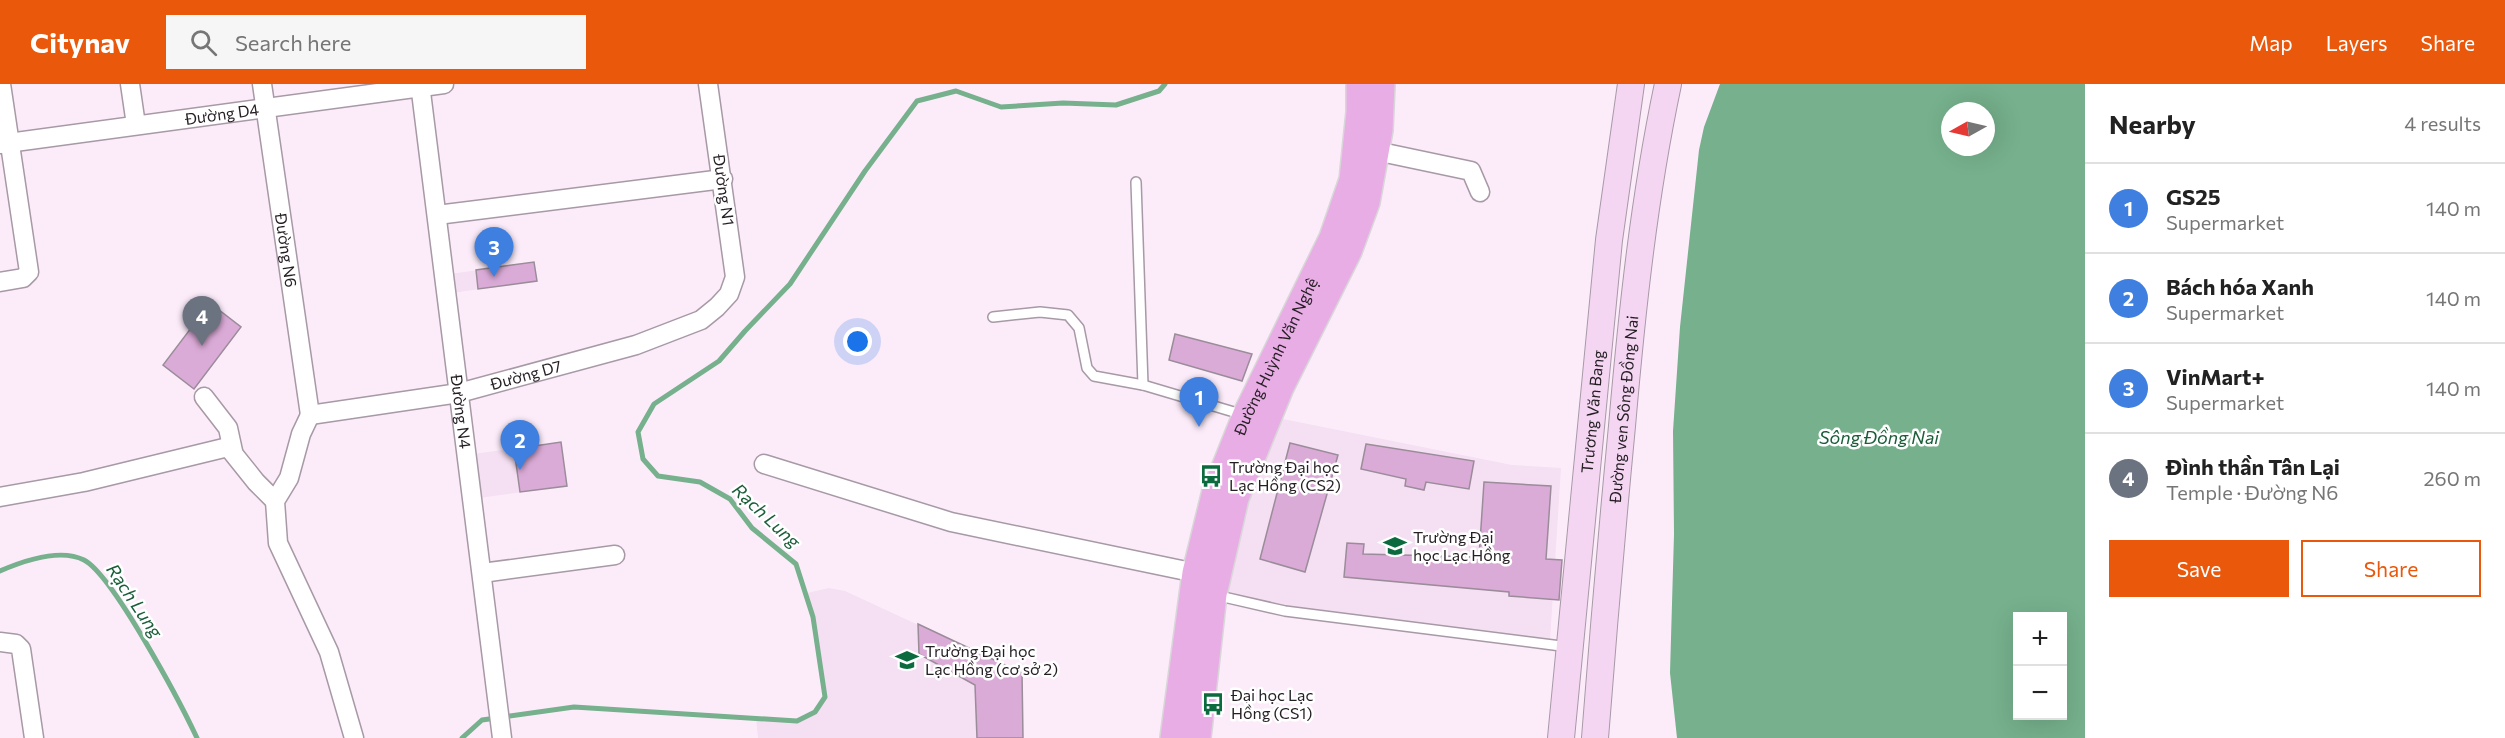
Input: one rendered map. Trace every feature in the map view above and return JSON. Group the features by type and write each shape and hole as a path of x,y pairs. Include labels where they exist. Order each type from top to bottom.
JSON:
{"main road":[{"name":"Đường Huỳnh Văn Nghệ","path":"1174,738 1196,573 1225,494 1246,416 1333,238 1353,180 1360,112 1360,84"},
{"name":"Đường Huỳnh Văn Nghệ","path":"1197,738 1225,494 1348,250 1366,202 1379,130 1381,84"},
{"name":"Trương Văn Bang","path":"1561,738 1609,240 1631,84"},
{"name":"Đường ven Sông Đồng Nai","path":"1595,738 1605,606 1640,243 1653,155 1668,84"}],"street":[{"path":"0,282 23,278 29,272 5,143 1,84"},
{"path":"130,84 136,125"},
{"name":"Đường N6","path":"262,84 310,415"},
{"name":"Đường D4","path":"5,143 444,84"},
{"name":"Đường N1","path":"708,84 735,278 729,294"},
{"name":"Đường N4","path":"421,86 502,734"},
{"path":"1376,151 1471,171 1480,192"},
{"path":"437,215 723,179"},
{"name":"Đường D7","path":"310,415 459,393 636,345 700,320 717,308 729,294"},
{"path":"204,397 228,428 233,451"},
{"path":"310,415 301,434 289,478 275,501 278,543 329,652 354,738"},
{"path":"0,497 84,482 228,447 256,482 275,501"},
{"path":"764,464 951,522 1196,573"},
{"path":"482,573 615,555"},
{"path":"0,642 16,644 21,649 34,738"}],"lane":[{"path":"1136,182 1143,385"},
{"path":"993,317 1040,312 1068,315 1079,327 1087,368 1094,376 1143,385 1246,416"},
{"path":"1213,594 1285,612 1561,646"}],"shaded area":[{"path":"534,262 537,281 452,293 450,274"},
{"name":"Trường Đại học Lạc Hồng","path":"1278,418 1512,465 1561,468 1550,641 1285,608 1224,592 1244,501"},
{"path":"561,442 567,486 479,498 473,454"},
{"name":"Trường Đại học Lạc Hồng (cơ sở 2)","path":"829,588 845,591 1022,673 1023,738 758,738 756,718 797,721 815,712 825,697 813,617 807,593"}],"water":[{"name":"Sông Đồng Nai","path":"1720,84 2085,84 2085,738 1677,738 1670,673 1674,534 1673,431 1680,327 1699,150 1704,127"}],"building":[{"path":"534,262 537,281 478,289 476,270"},
{"path":"210,303 241,327 194,389 163,365"},
{"path":"1175,334 1252,354 1242,381 1169,360"},
{"path":"561,442 567,486 520,492 514,449"},
{"path":"1290,443 1338,455 1305,572 1260,559"},
{"path":"1366,444 1474,461 1469,489 1426,482 1424,490 1405,486 1406,479 1361,469"},
{"path":"1484,482 1551,486 1546,559 1562,560 1559,600 1509,596 1509,592 1344,577 1347,543 1364,544 1363,554 1479,557"},
{"path":"918,624 1022,673 1023,738 977,738 975,685 919,654"}],"waterway":[{"name":"Rạch Lung","path":"462,738 482,720 574,707 797,721 815,712 825,697 813,617 796,564 752,528 730,499 700,482 658,476 643,459 638,432 654,404 719,361 790,284 865,171 917,101 956,91 1001,107 1063,103 1116,105 1159,91 1165,84"},
{"name":"Rạch Lung","path":"0,571 30,560 64,555 84,560 97,571 112,589 145,642 197,738"}],"place":[{"name":"VinMart+","path":"494,277"},
{"name":"Đình thần Tân Lại","path":"202,346"},
{"name":"GS25","path":"1199,427"},
{"name":"Bách hóa Xanh","path":"520,470"},
{"name":"Trường Đại học Lạc Hồng (CS2)","path":"1211,476"},
{"name":"Trường Đại học Lạc Hồng","path":"1395,546"},
{"name":"Trường Đại học Lạc Hồng (cơ sở 2)","path":"907,660"},
{"name":"Đại học Lạc Hồng (CS1)","path":"1213,704"}]}
